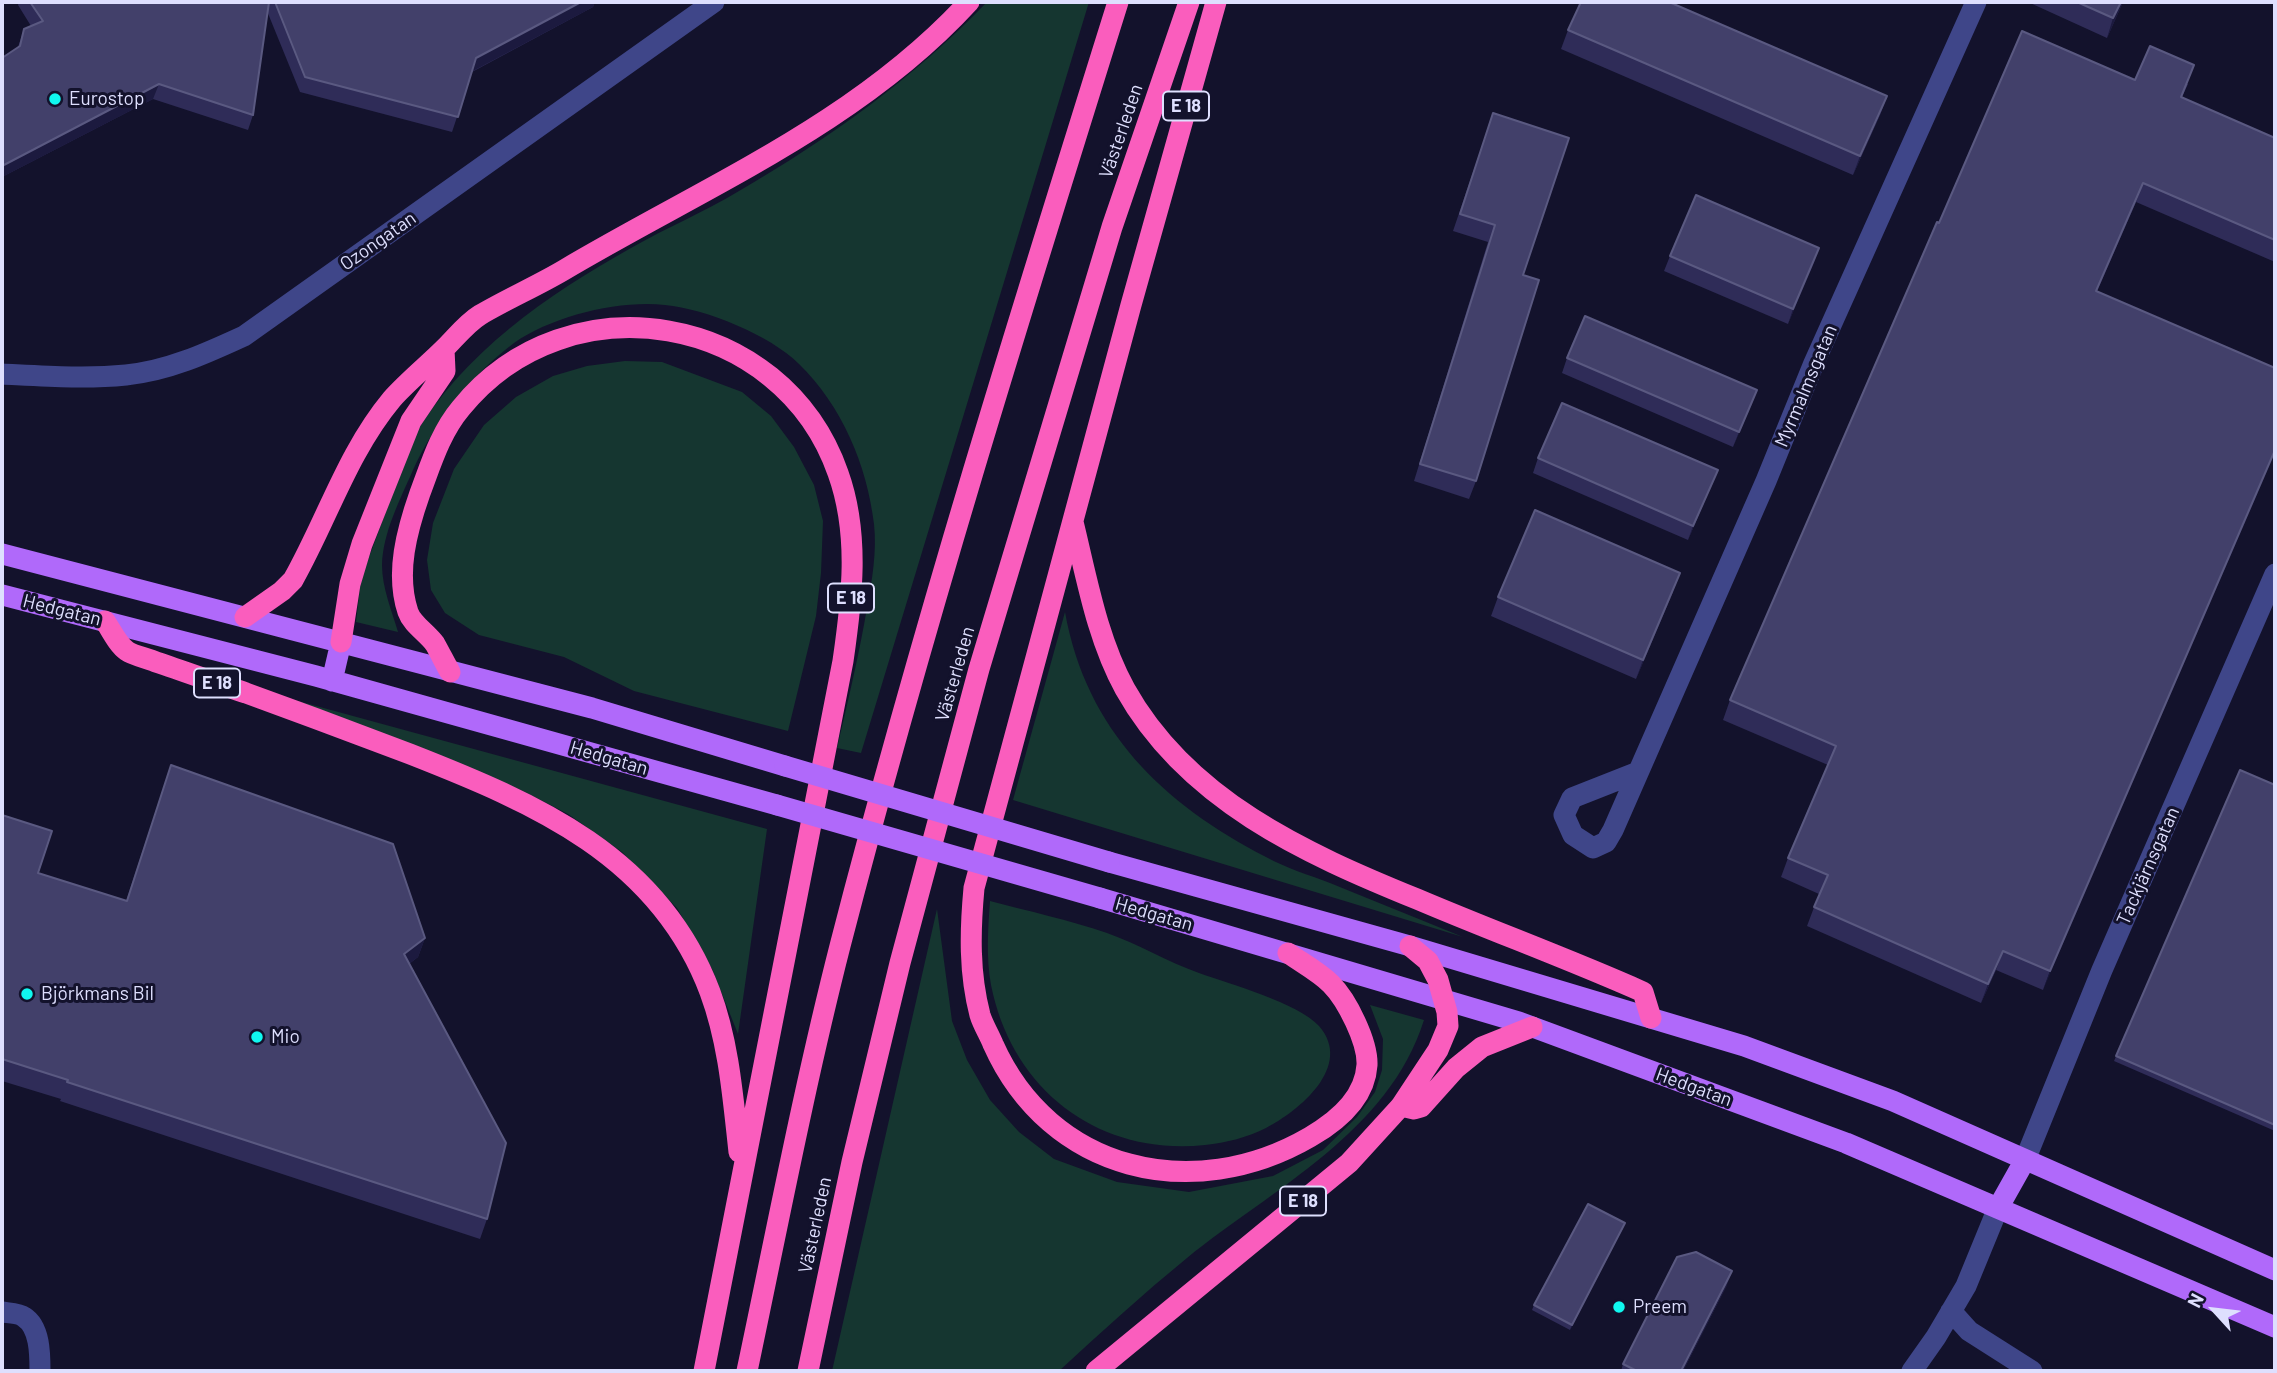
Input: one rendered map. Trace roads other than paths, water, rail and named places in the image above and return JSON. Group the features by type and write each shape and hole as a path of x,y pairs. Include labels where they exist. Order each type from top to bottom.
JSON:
{"highway":[{"path":"245,617 293,580 354,455 393,398 478,317 809,133 881,83 951,22 969,2"},
{"name":"Västerleden","path":"747,1371 840,947 937,596 1118,2"},
{"name":"Västerleden","path":"808,1371 852,1162 900,963 979,669 1112,227 1189,2"},
{"name":"E 18","path":"1216,2 1072,520 974,888 971,970 981,1017 1003,1068 1031,1106 1071,1139 1116,1161 1155,1171 1201,1172 1242,1167 1287,1150 1333,1124 1357,1096 1367,1066 1364,1039 1332,985 1288,953"},
{"name":"E 18","path":"450,672 434,643 409,615 403,584 403,558 414,512 436,449 460,409 497,373 523,355 583,332 614,327 673,330 722,347 751,363 777,383 814,424 839,474 847,507 851,534 850,611 843,661 704,1371"},
{"path":"341,642 350,584 362,544 411,421 445,371 444,349"},
{"name":"E 18","path":"1072,520 1097,622 1124,688 1163,745 1189,771 1255,822 1297,846 1360,876 1642,991 1651,1018"},
{"name":"E 18","path":"105,621 126,651 316,718 534,806 569,827 622,866 657,902 678,930 710,990 728,1057 741,1172"},
{"name":"E 18","path":"1096,1371 1349,1163 1401,1106 1430,1064 1448,1026 1438,980 1428,961 1410,946"},
{"name":"E 18","path":"1401,1106 1414,1109 1421,1107 1454,1070 1482,1047 1526,1024"}],"main road":[{"name":"Hedgatan","path":"2,554 592,708 1109,862 1410,946 1651,1018 1786,1061 1893,1101 2275,1270"},
{"name":"Hedgatan","path":"2,595 332,681 777,805 1526,1024 1846,1143 2275,1327"},
{"path":"332,681 341,642"},
{"path":"1998,1208 2025,1160"}],"street":[{"name":"Ozongatan","path":"2,374 70,377 128,375 201,356 244,335 714,2"},
{"name":"Myrmalmsgatan","path":"1638,772 1766,481 1814,363 1976,2"},
{"name":"Tackjärnsgatan","path":"2025,1160 2102,970 2275,574"},
{"path":"1912,1371 1966,1286 1998,1208"},
{"path":"1951,1311 1969,1331 2032,1371"},
{"path":"2,1312 23,1315 30,1322 37,1335 40,1371"}],"place":[{"name":"Eurostop","path":"55,99"},
{"name":"Björkmans Bil","path":"27,994"},
{"name":"Mio","path":"257,1037"},
{"name":"Preem","path":"1619,1307"}]}
